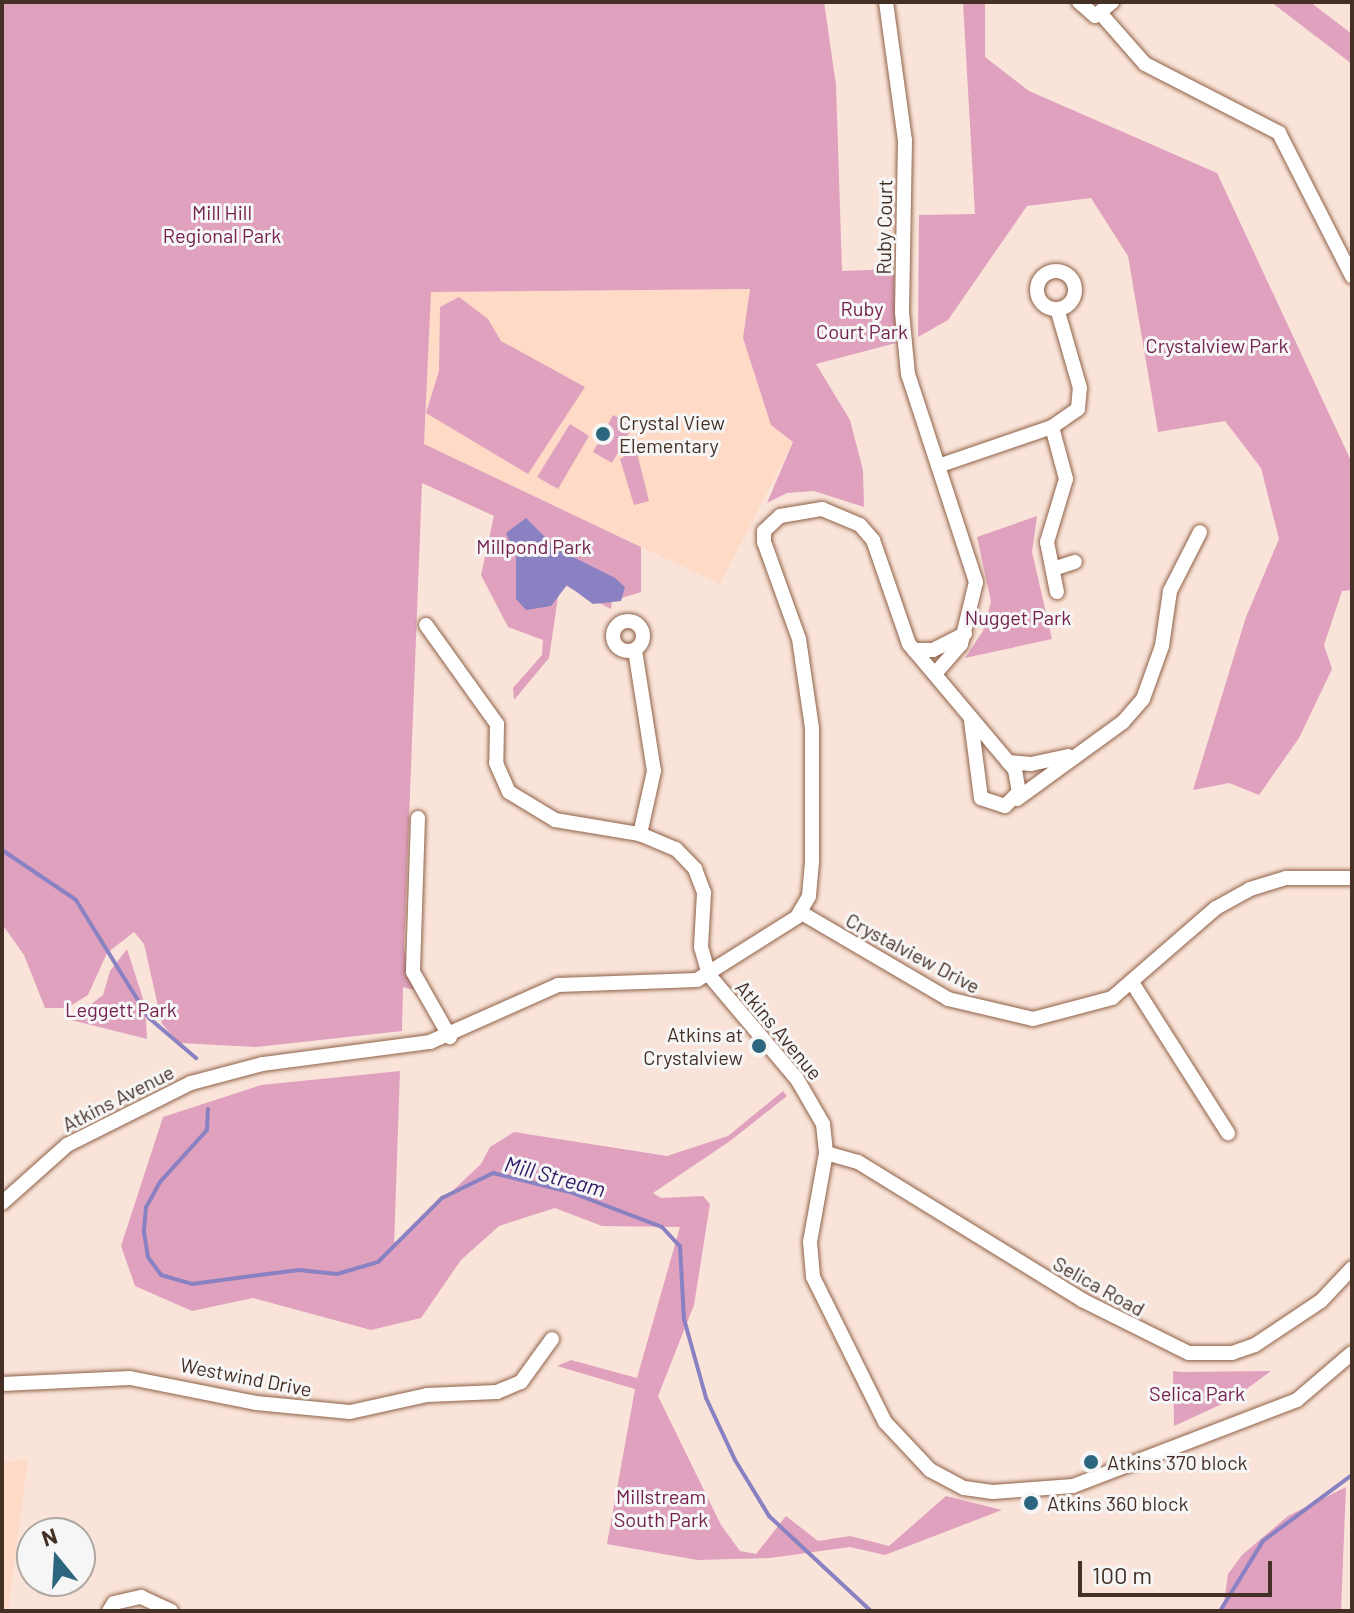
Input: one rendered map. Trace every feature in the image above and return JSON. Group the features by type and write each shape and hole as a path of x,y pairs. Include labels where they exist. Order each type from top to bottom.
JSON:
{"street":[{"name":"Ruby Court","path":"886,2 905,140 904,347 976,582 965,634 935,674"},
{"path":"1079,2 1089,14 1102,15 1145,64 1279,133 1352,276"},
{"path":"1102,15 1112,2"},
{"path":"938,466 1070,418 1080,398 1058,312"},
{"path":"1052,427 1066,479 1047,542 1057,592"},
{"path":"426,625 497,724 496,763 509,792 555,820 640,834 676,849 695,869 704,893 701,947 709,975 802,908 809,896 813,752 805,669 793,614 764,542 770,523 803,510 822,509 860,525 879,555 914,650 1008,762 1020,782 1015,801"},
{"path":"971,721 981,798 995,807 1015,801 1123,722 1143,699 1162,646 1170,591 1200,532"},
{"path":"1053,569 1075,562"},
{"path":"914,650 933,650 965,634"},
{"path":"635,650 654,771 640,834"},
{"path":"1008,762 1048,762 1080,751"},
{"path":"418,818 413,972 450,1037"},
{"name":"Crystalview Drive","path":"802,908 948,999 1003,1016 1045,1018 1089,1009 1133,984 1216,908 1250,889 1286,878 1352,878"},
{"name":"Atkins Avenue","path":"2,1203 67,1145 191,1083 263,1064 450,1037 558,985 709,975 810,1097 823,1124 826,1153 810,1242 821,1297 896,1439 930,1470 964,1488 1043,1492 1105,1476 1297,1400 1352,1353"},
{"path":"1133,984 1228,1133"},
{"name":"Selica Road","path":"826,1153 858,1162 1069,1293 1189,1353 1232,1353 1255,1345 1321,1301 1352,1268"},
{"name":"Westwind Drive","path":"2,1384 130,1378 256,1403 350,1412 427,1395 497,1392 521,1382 552,1339"},
{"path":"109,1611 114,1603 141,1597 171,1611"}],"shaded area":[{"name":"Crystal View Elementary","path":"750,289 743,338 793,442 720,584 424,444 431,292"},
{"path":"526,518 557,549 615,578 625,587 621,601 593,604 567,585 551,606 526,610 516,599 516,556 506,533"},
{"path":"28,1458 20,1517 16,1517 16,1550 8,1611 2,1611 2,1463"}],"green space":[{"name":"Mill Hill Regional Park","path":"2,2 824,2 836,85 842,271 894,269 896,343 816,364 850,420 863,470 864,507 814,491 787,493 767,503 793,442 771,425 743,338 750,289 431,292 424,444 641,547 641,592 612,601 611,609 560,583 549,658 514,700 513,688 542,655 543,640 508,627 481,575 494,516 422,483 404,948 414,990 403,987 402,1031 256,1047 179,1043 162,1024 144,944 134,932 107,953 88,995 67,1008 45,1008 24,955 2,924"},
{"name":"Crystalview Park","path":"963,2 985,2 985,57 1029,91 1217,173 1352,463 1352,590 1342,591 1324,645 1332,669 1299,738 1259,795 1229,783 1193,790 1246,617 1279,539 1261,468 1225,421 1158,432 1128,256 1091,198 1027,206 948,320 918,337 919,215 975,214"},
{"path":"1271,2 1310,2 1352,34 1352,64"},
{"path":"459,297 488,319 501,341 585,387 528,474 426,413 439,371 440,307"},
{"path":"613,415 633,426 612,463 593,452"},
{"path":"570,424 589,436 558,489 537,477"},
{"path":"636,449 649,501 634,505 620,459"},
{"name":"Nugget Park","path":"1037,516 1032,552 1052,639 965,658 983,631 991,602 977,537"},
{"name":"Leggett Park","path":"127,949 145,1005 147,1039 71,1020 103,995 110,971"},
{"name":"Millstream South Park","path":"400,1071 394,1246 481,1164 490,1147 514,1132 667,1156 728,1136 783,1091 787,1096 730,1141 653,1193 661,1198 703,1196 710,1204 694,1305 658,1396 721,1525 740,1551 756,1554 786,1516 818,1541 850,1536 889,1546 946,1496 1002,1510 885,1555 850,1547 770,1558 697,1560 607,1544 635,1389 557,1366 571,1360 637,1378 680,1227 602,1226 555,1208 499,1226 461,1260 421,1318 371,1330 253,1298 192,1311 135,1286 121,1246 163,1117 261,1085"},
{"name":"Selica Park","path":"1173,1371 1271,1371 1233,1399 1174,1426"},
{"path":"1346,1487 1341,1611 1223,1611 1228,1574 1242,1555 1288,1516"}],"waterway":[{"name":"Mill Stream","path":"2,850 76,900 149,1018 196,1058"},
{"name":"Mill Stream","path":"208,1109 207,1130 160,1182 146,1207 144,1232 148,1257 161,1275 192,1284 299,1270 337,1274 378,1262 442,1198 493,1173 570,1192 662,1227 680,1246 684,1319 706,1398 735,1460 769,1516 871,1611"},
{"name":"Mill Stream","path":"1220,1611 1263,1541 1352,1475"}],"place":[{"name":"Crystal View Elementary","path":"603,434"},
{"name":"Atkins at Crystalview","path":"759,1046"},
{"name":"Atkins 370 block","path":"1091,1462"},
{"name":"Atkins 360 block","path":"1031,1503"}],"park label":[{"name":"Ruby Court Park","path":"862,320"},
{"name":"Millpond Park","path":"534,546"}]}
